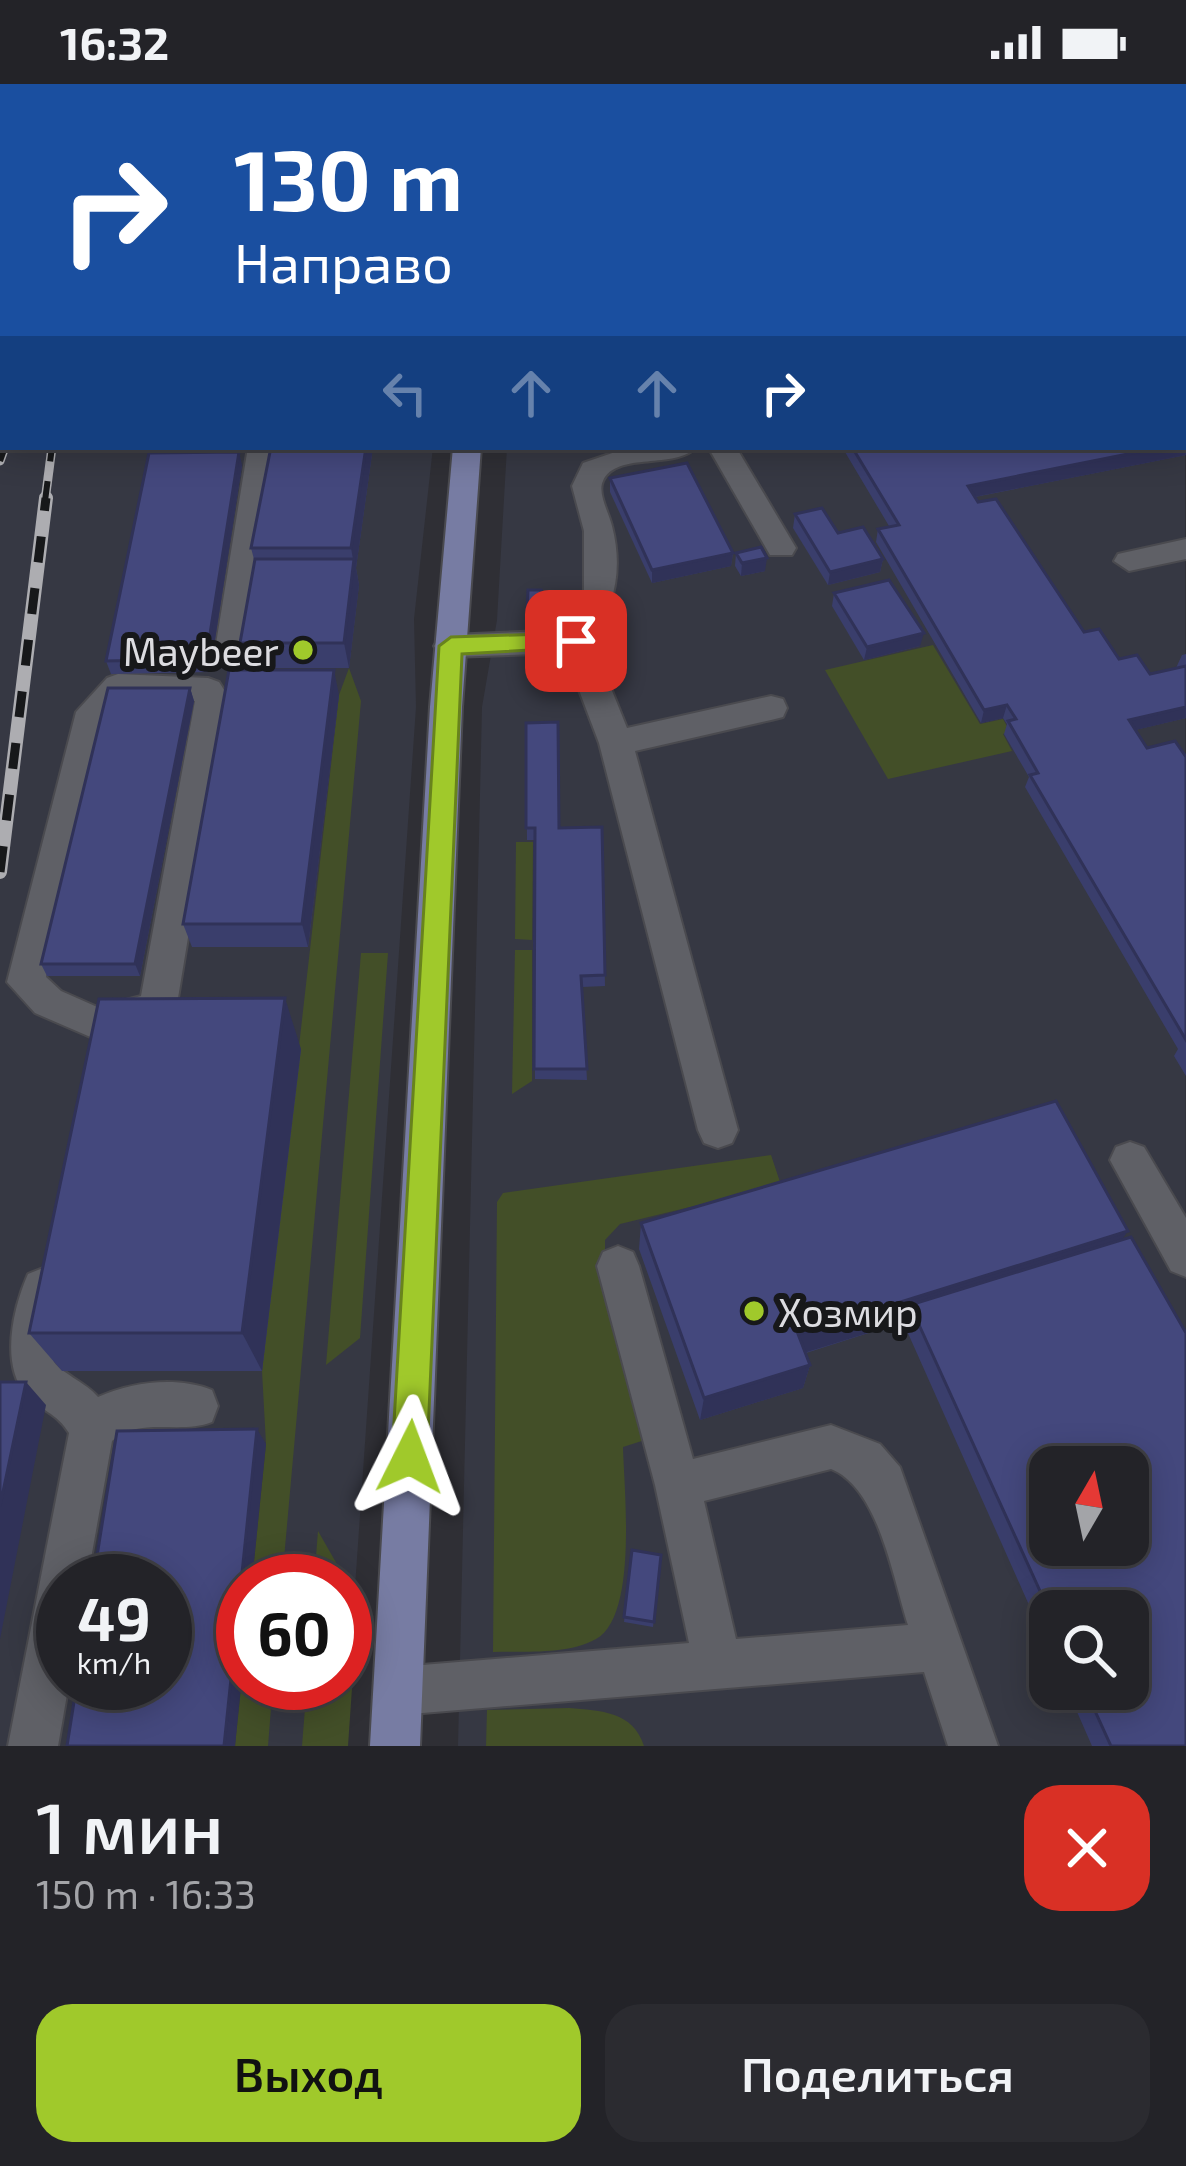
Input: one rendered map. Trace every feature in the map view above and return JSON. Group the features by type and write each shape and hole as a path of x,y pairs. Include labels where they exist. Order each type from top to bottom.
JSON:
{"main road":[{"path":"395,1746 451,646 467,450"}],"lane":[{"path":"231,650 262,450"},
{"path":"656,450 614,459 593,470 586,486 599,531 599,598 576,641 616,743 718,1130"},
{"path":"724,450 781,548"},
{"path":"1129,561 1186,549"},
{"path":"451,646 576,641"},
{"path":"118,686 208,689 212,696 159,998 153,1010 119,1016 98,1043 26,982 92,712 118,686"},
{"path":"616,743 771,708"},
{"path":"1130,1160 1186,1257"},
{"path":"49,1260 29,1349 31,1365 43,1382 65,1393 80,1408 92,1430"},
{"path":"618,1266 678,1485 718,1665"},
{"path":"33,1746 92,1430 103,1413 124,1407 196,1406"},
{"path":"678,1485 831,1447 864,1460 884,1483 973,1746"},
{"path":"398,1691 939,1647"}],"shaded area":[{"path":"0,450 433,450 414,619 416,707 357,1554 216,1554 216,1710 346,1710 344,1746 0,1746"},
{"path":"507,450 1185,450 1186,1746 458,1746 482,707 497,620"}],"green space":[{"path":"933,645 980,724 1003,719 1010,732 1003,734 1012,751 888,779 825,670"},
{"path":"349,668 361,701 284,1554 255,1554 266,1444 262,1371 339,695"},
{"path":"516,842 533,842 532,940 515,939"},
{"path":"515,950 532,950 532,1081 512,1094"},
{"path":"361,953 388,953 360,1338 326,1365"},
{"path":"771,1155 781,1185 620,1224 605,1240 605,1265 651,1438 623,1447 626,1550 618,1605 609,1626 585,1644 493,1652 497,1202 503,1193"},
{"path":"318,1531 331,1554 316,1554"},
{"path":"569,1708 624,1719 644,1746 486,1746 487,1710"},
{"path":"239,1710 271,1710 268,1746 235,1746"},
{"path":"305,1710 350,1710 348,1746 302,1746"}],"building":[{"path":"270,450 366,450 351,548 251,548"},
{"path":"854,450 1148,450 968,486 978,502 996,499 1084,632 1099,629 1119,659 1137,655 1150,674 1186,666 1186,707 1129,720 1147,748 1175,741 1186,757 1186,1040 1030,775 1038,773 1008,721 1016,719 1007,705 984,710 878,529 899,525"},
{"path":"239,452 206,659 106,661 149,453"},
{"path":"687,463 733,553 652,570 610,478"},
{"path":"822,508 838,533 863,527 883,559 830,572 795,514"},
{"path":"761,547 767,558 742,563 736,553"},
{"path":"255,559 354,559 344,643 240,643"},
{"path":"889,580 924,633 867,647 834,593"},
{"path":"528,590 541,590 540,612 527,612"},
{"path":"229,670 334,670 302,924 183,924"},
{"path":"108,688 190,688 135,964 41,964"},
{"path":"558,722 559,828 602,827 605,975 581,976 587,1069 534,1069 535,828 526,828 526,723"},
{"path":"285,998 242,1333 29,1333 99,999"},
{"path":"1056,1101 1128,1231 798,1334 810,1365 704,1398 641,1223"},
{"path":"1131,1237 1186,1333 1186,1746 1111,1746 1095,1710 1149,1710 1149,1590 1040,1590 910,1305"},
{"path":"0,1382 26,1382 0,1506"},
{"path":"257,1429 244,1554 216,1554 216,1710 228,1710 224,1746 67,1746 73,1710 192,1710 192,1554 97,1554 117,1431"},
{"path":"632,1550 661,1555 654,1622 624,1617"}],"railway":[{"path":"0,461 4,450"},
{"path":"45,501 52,450"},
{"path":"0,872 46,498"}],"place":[{"name":"Maybeer","path":"303,650"},
{"name":"Хозмир","path":"754,1311"}],"route":[{"path":"410,1457 451,646 576,641"}]}
